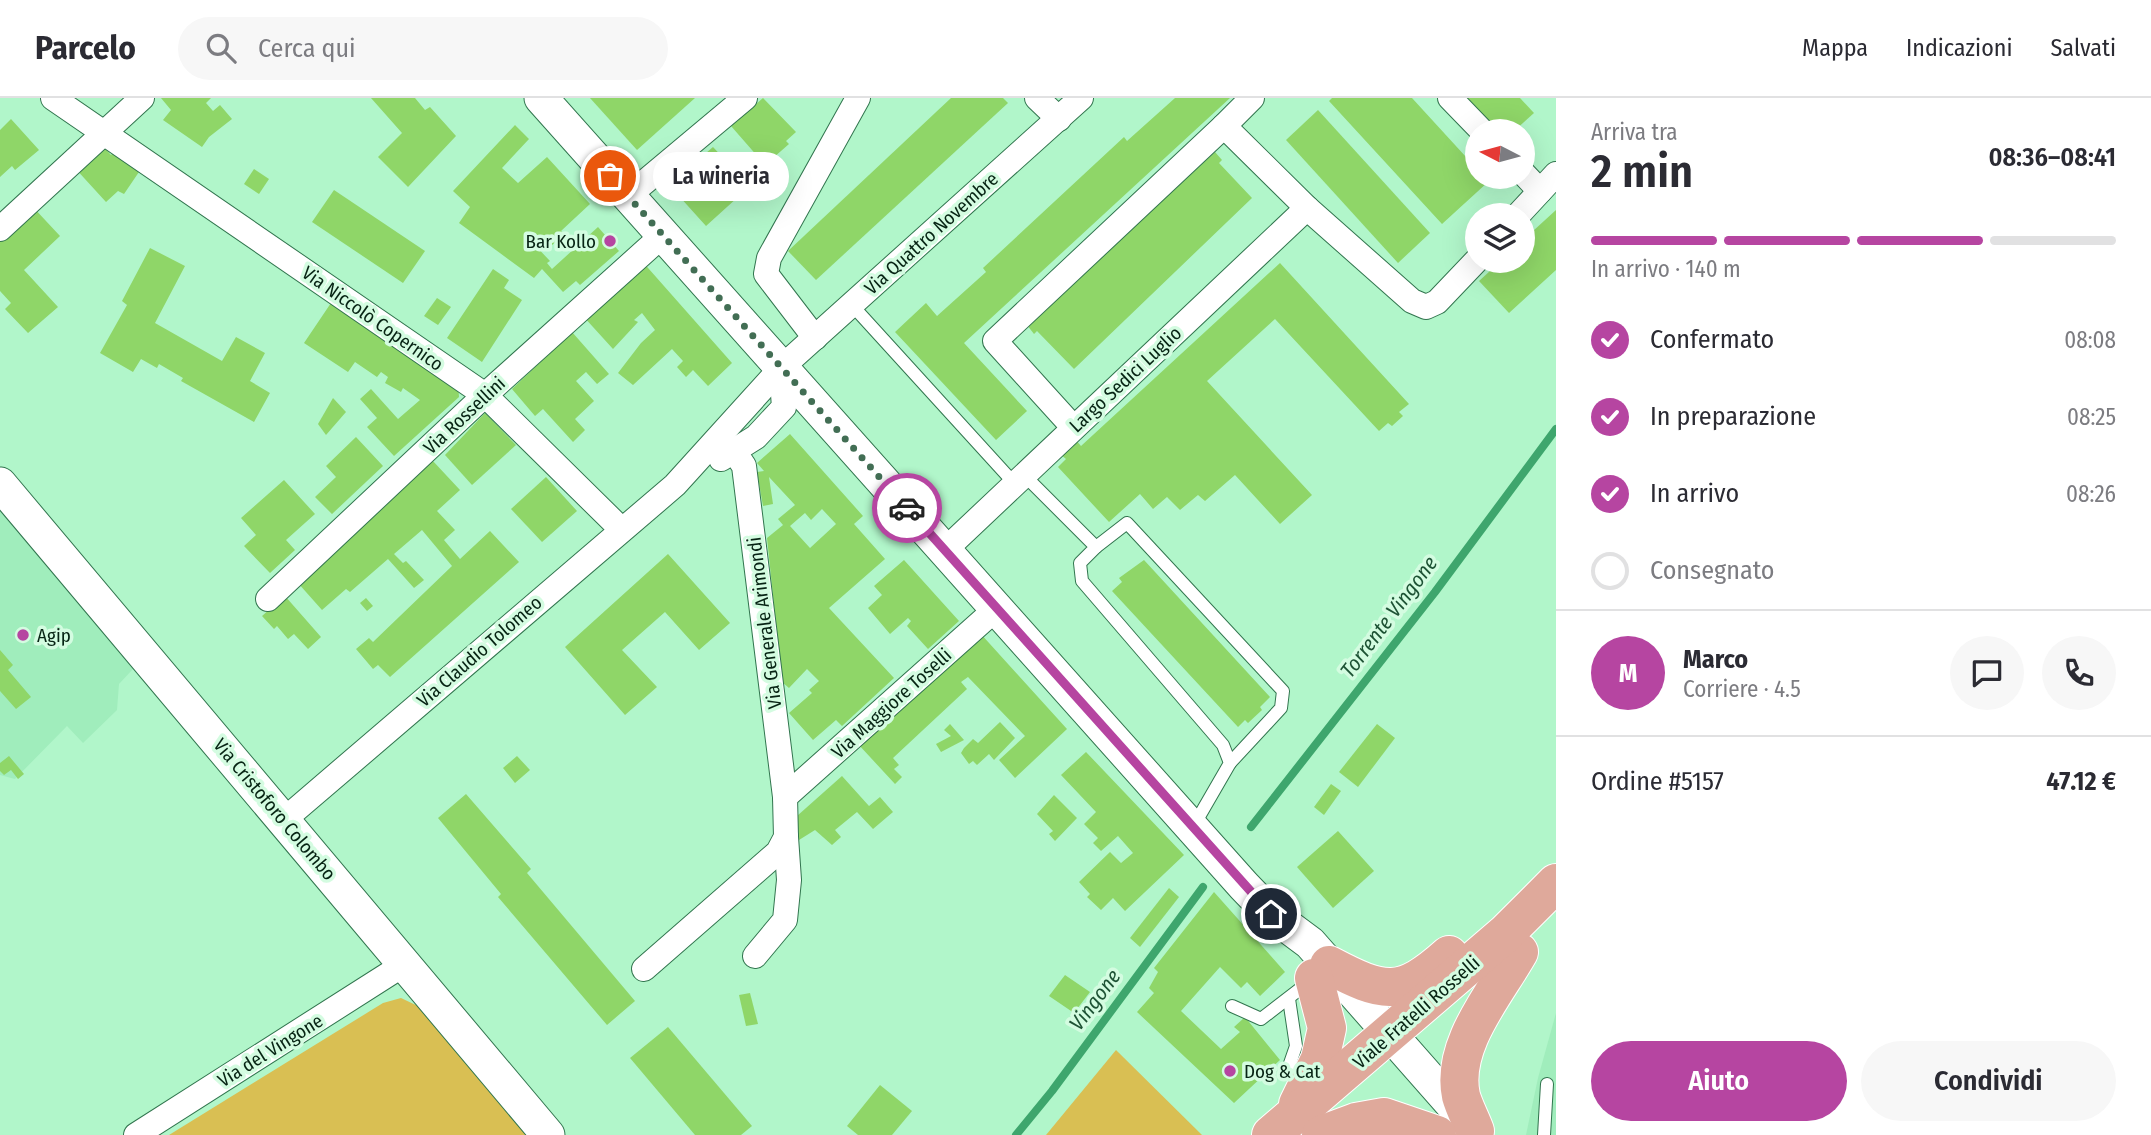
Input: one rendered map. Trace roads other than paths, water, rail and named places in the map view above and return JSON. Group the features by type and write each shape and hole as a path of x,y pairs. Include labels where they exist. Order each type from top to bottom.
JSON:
{"main road":[{"path":"541,98 1271,914 1311,981 1327,1028 1320,1059 1306,1083 1298,1131 1384,1118 1437,1135"},
{"name":"Via Cristoforo Colombo","path":"0,484 285,819 403,965 548,1135"},
{"path":"1311,981 1384,988 1401,986 1423,978 1505,903 1556,867"},
{"name":"Viale Fratelli Rosselli","path":"1298,1131 1390,1050 1556,883"},
{"name":"Viale Fratelli Rosselli","path":"1390,1050 1520,953 1556,915"},
{"path":"1468,1134 1461,1095 1461,1063 1471,1035 1520,953"},
{"path":"1311,981 1390,1050 1468,1134"}],"street":[{"name":"Via Niccolò Copernico","path":"53,98 485,395 621,529"},
{"path":"0,229 142,98"},
{"path":"628,196 745,98"},
{"path":"815,338 766,274 769,258 858,98"},
{"path":"1037,98 1059,119"},
{"name":"Via Quattro Novembre","path":"781,368 1081,98"},
{"path":"1073,427 995,341 1252,98"},
{"path":"1450,98 1470,119"},
{"path":"1224,126 1307,208 1412,301 1426,307 1437,302 1465,273"},
{"path":"1529,203 1548,183"},
{"name":"Largo Sedici Luglio","path":"945,550 1307,208"},
{"name":"Via Rossellini","path":"268,599 485,395 663,235"},
{"name":"Via Claudio Tolomeo","path":"675,485 756,437 784,407 781,368"},
{"name":"Via Claudio Tolomeo","path":"285,819 675,485 781,368"},
{"name":"Via Generale Arimondi","path":"734,451 744,466 785,797 789,880 785,920 755,956"},
{"name":"Via Maggiore Toselli","path":"785,797 996,608"},
{"path":"644,969 778,852 786,837"},
{"name":"Via del Vingone","path":"136,1135 403,965"}],"lane":[{"path":"851,304 1019,480 1096,547"},
{"path":"1202,838 1230,764 1281,708 1283,691 1126,523 1080,564 1082,581 1223,745 1230,764"},
{"path":"1231,1006 1261,1019 1311,981"},
{"path":"1287,1072 1311,981"},
{"path":"1544,1135 1547,1084"}],"waterway":[{"name":"Torrente Vingone","path":"1251,827 1435,592 1556,429"},
{"name":"Vingone","path":"1016,1135 1052,1091 1203,887"}],"place":[{"name":"La wineria","path":"610,176"},
{"name":"Bar Kollo","path":"610,241"},
{"name":"Agip","path":"23,635"},
{"name":"Dog & Cat","path":"1230,1071"}]}
